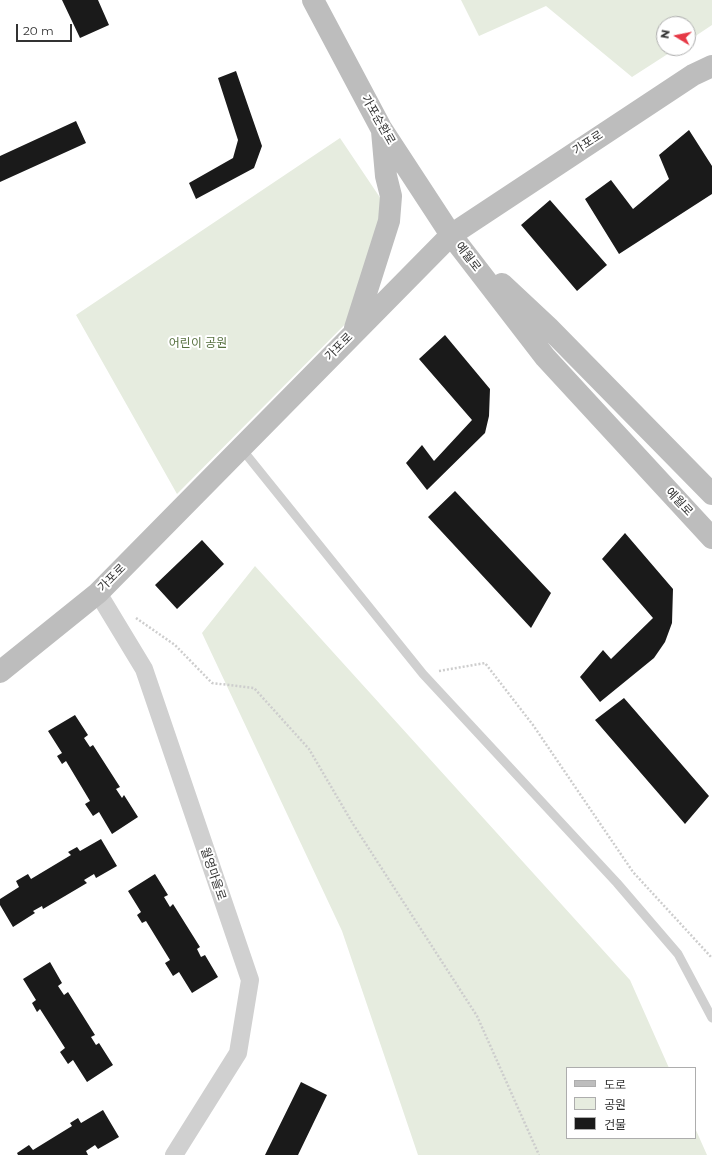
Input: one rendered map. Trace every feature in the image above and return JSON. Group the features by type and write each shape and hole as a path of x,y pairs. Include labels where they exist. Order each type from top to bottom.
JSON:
{"main road":[{"name":"가포순환로","path":"313,0 381,128 451,235"},
{"name":"가포로","path":"0,672 98,593 240,447 451,235 687,79 712,66"},
{"path":"354,332 389,221 392,196 386,176 381,128"},
{"name":"예월로","path":"451,235 548,327 712,494"},
{"name":"예월로","path":"451,235 545,357 712,538"}],"street":[{"name":"월영마을로","path":"98,593 144,669 250,980 238,1053 174,1155"}],"lane":[{"path":"240,447 423,674 611,877 678,954 712,1018"}],"path":[{"path":"130,614 175,644 212,684 254,688 309,748 352,824 477,1016 539,1155"},
{"path":"423,674 486,663 533,725 633,872 712,958"}],"green space":[{"path":"461,0 712,0 712,25 696,36 696,16 656,16 656,56 665,56 632,77 546,6 479,36"},
{"name":"어린이 공원","path":"340,138 383,202 372,297 177,494 76,315"},
{"path":"255,566 630,980 669,1067 566,1067 566,1139 696,1139 696,1130 707,1155 418,1155 342,931 202,633"}],"building":[{"path":"62,0 98,0 109,25 80,38"},
{"path":"236,71 262,146 254,168 196,199 189,183 233,158 238,140 218,78"},
{"path":"76,121 86,143 0,182 0,156"},
{"path":"689,130 712,166 712,194 619,254 585,199 611,180 633,209 669,179 659,155"},
{"path":"550,200 607,265 577,291 521,225"},
{"path":"445,335 490,389 489,416 485,433 427,490 406,463 422,445 434,461 472,420 419,359"},
{"path":"455,491 551,593 531,628 428,517"},
{"path":"625,533 673,589 672,623 665,642 654,658 600,702 580,677 603,650 611,659 653,618 602,559"},
{"path":"202,540 224,564 177,609 155,585"},
{"path":"624,698 709,796 685,824 595,720"},
{"path":"75,715 88,735 84,738 90,747 93,745 120,787 116,789 122,798 124,795 138,817 112,834 99,812 93,816 85,804 90,801 66,761 62,764 57,756 62,753 48,731"},
{"path":"101,839 117,866 96,878 94,874 84,880 87,883 43,909 42,906 33,911 35,913 13,927 0,905 0,899 19,887 16,881 28,874 31,879 71,855 68,852 77,847 80,851"},
{"path":"155,874 168,895 164,897 170,907 173,904 200,947 197,949 201,957 205,955 218,977 192,993 179,972 173,976 165,963 170,960 146,921 142,923 137,915 141,912 128,891"},
{"path":"50,962 62,983 58,986 64,995 68,992 95,1035 91,1037 96,1045 99,1043 113,1065 87,1082 73,1060 68,1064 60,1052 65,1048 40,1009 37,1012 32,1003 36,1000 23,979"},
{"path":"301,1082 327,1095 298,1155 265,1155"},
{"path":"103,1110 119,1137 98,1149 95,1145 86,1151 88,1155 18,1155 17,1153 29,1145 33,1150 72,1126 70,1123 78,1118 81,1123"}]}
